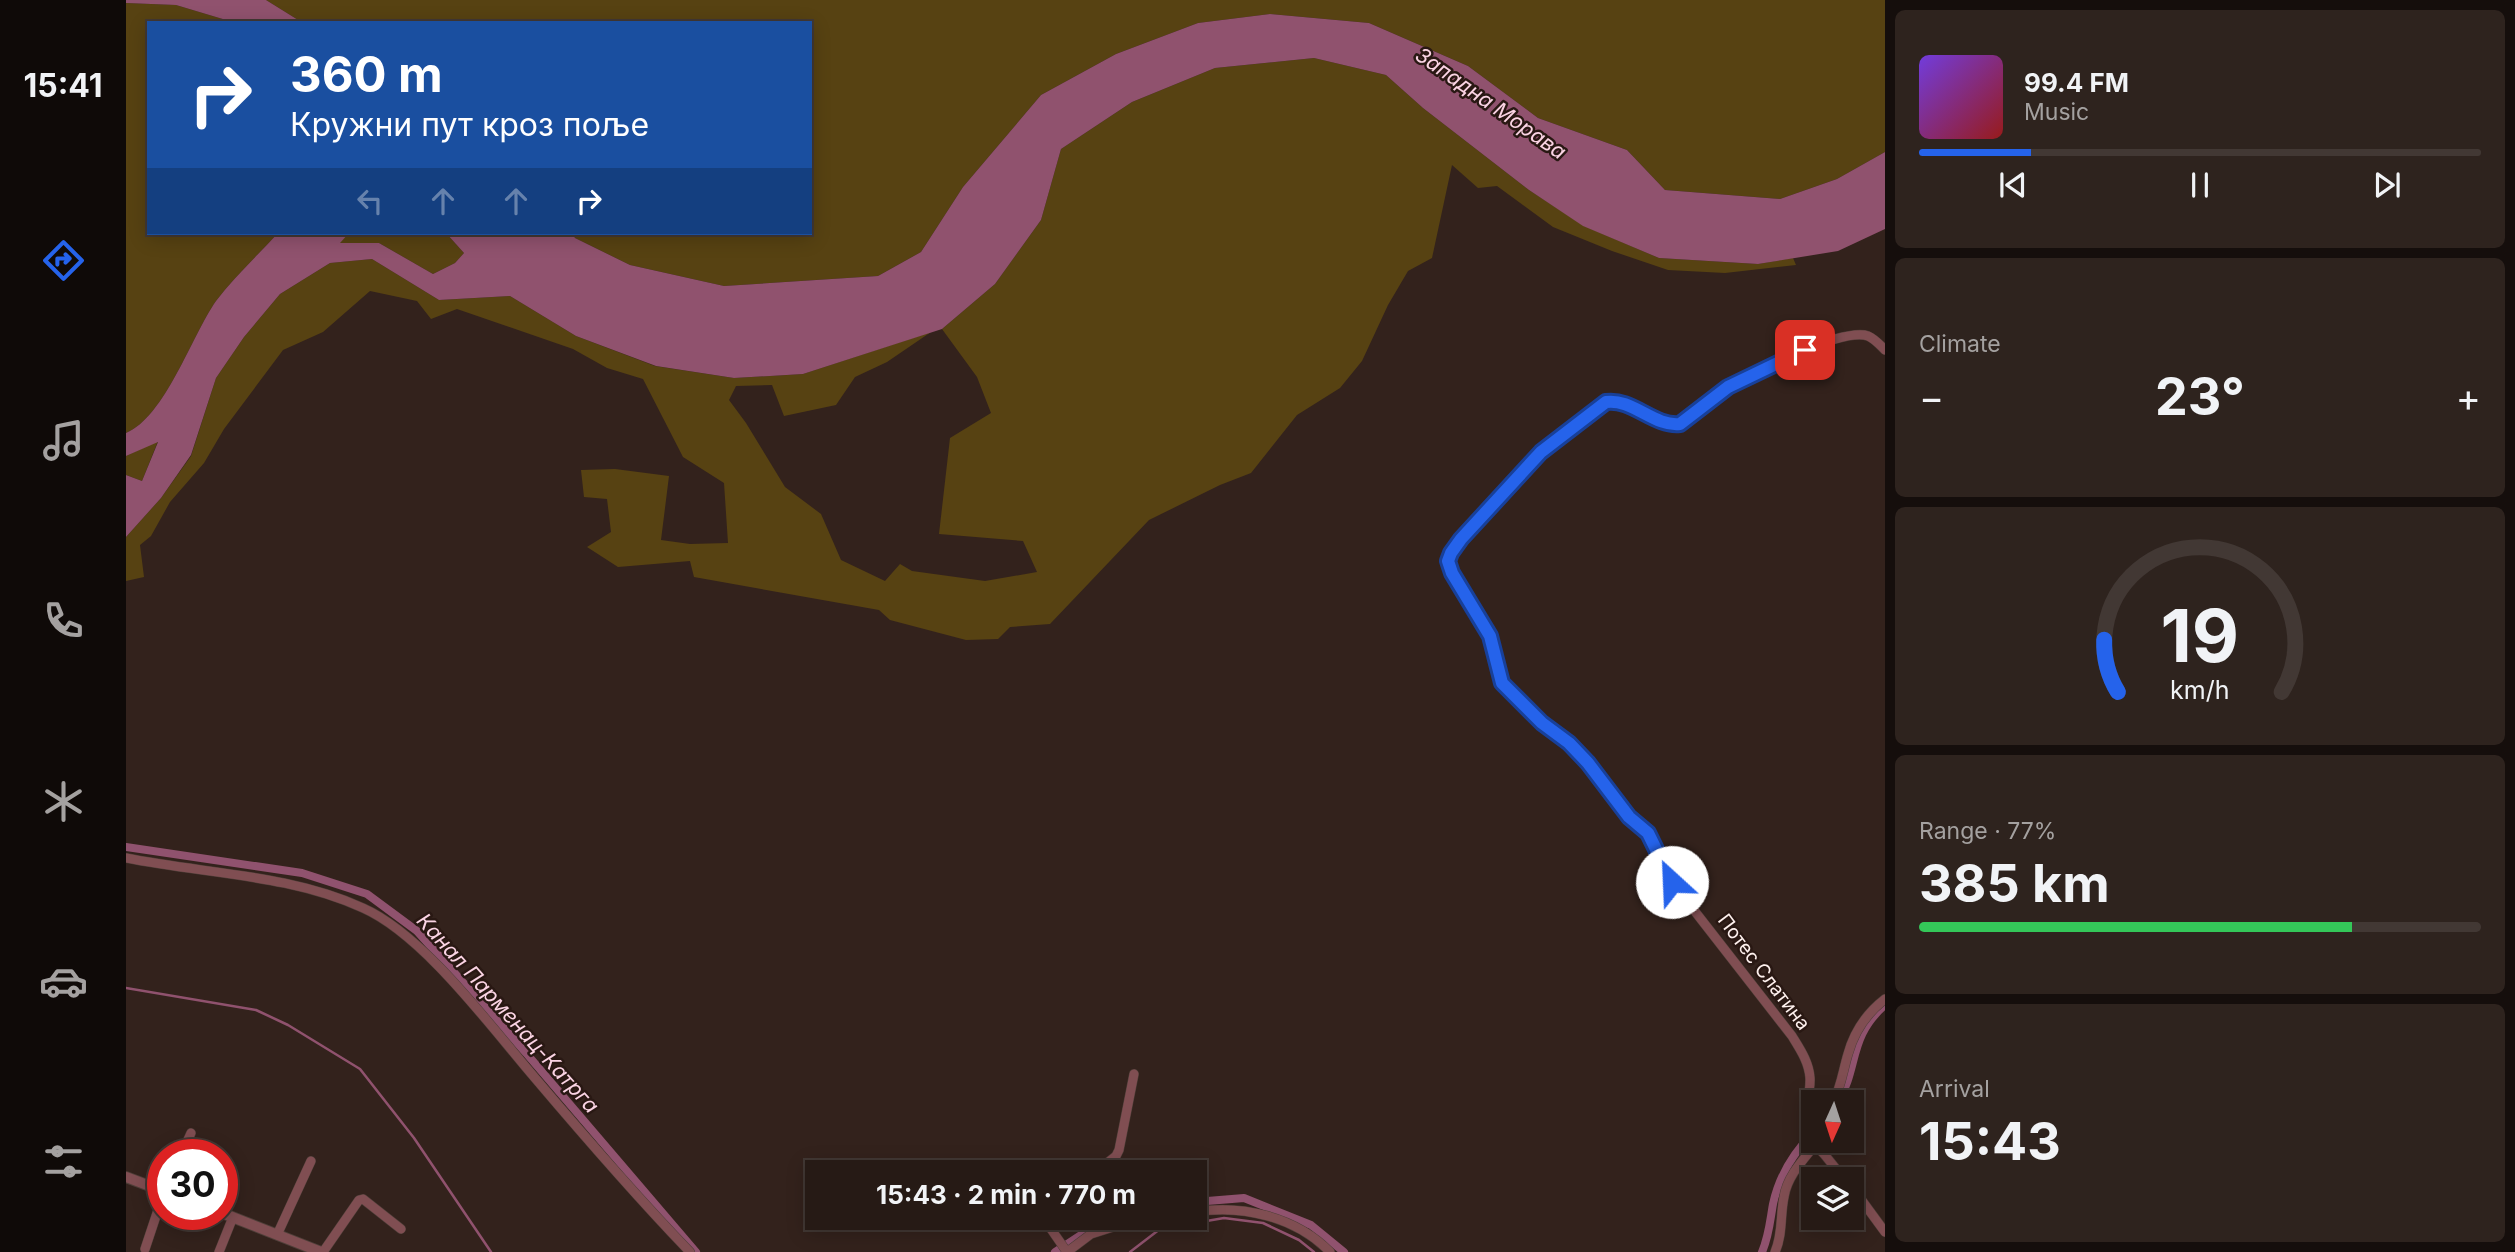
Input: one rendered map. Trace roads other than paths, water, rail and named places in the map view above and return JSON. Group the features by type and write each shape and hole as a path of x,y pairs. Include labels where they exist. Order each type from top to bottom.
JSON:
{"street":[{"name":"Потес Слатина","path":"1809,1090 1810,1077 1806,1059 1792,1036 1672,882 1648,833 1629,817 1588,763 1569,743 1542,723 1502,683 1490,636 1452,573 1448,561 1461,539 1541,452 1606,402 1627,406 1670,425 1680,424 1728,387 1815,345 1859,335 1868,336 1885,350"},
{"path":"126,858 298,885 366,909 389,923 424,951 640,1200 690,1252"},
{"path":"1838,1090 1853,1040 1868,1015 1885,999"},
{"path":"1111,1160 1119,1150 1135,1074"},
{"path":"188,1139 191,1133"},
{"path":"1775,1252 1780,1237 1784,1195 1791,1177 1809,1153"},
{"path":"1822,1153 1834,1167"},
{"path":"277,1235 311,1161"},
{"path":"126,1177 147,1186"},
{"path":"238,1219 322,1252 359,1200 363,1199 383,1217 401,1228"},
{"path":"1864,1203 1885,1232"},
{"path":"1207,1211 1238,1209 1263,1214 1309,1235 1330,1252"},
{"path":"145,1249 151,1230"},
{"path":"219,1252 224,1230"},
{"path":"1052,1230 1067,1252 1091,1234 1104,1230"}],"water":[{"path":"126,0 266,0 300,21 229,21 176,5 126,3"},
{"name":"Западна Морава","path":"1270,14 1369,23 1468,66 1538,118 1627,150 1665,190 1780,199 1837,179 1885,152 1885,229 1838,251 1758,264 1659,258 1583,226 1529,190 1423,108 1386,75 1314,58 1215,68 1132,102 1061,149 1041,220 995,284 942,329 803,374 734,378 656,366 576,336 510,296 439,300 372,259 330,263 280,294 244,337 216,378 191,455 161,498 126,537 126,475 142,481 158,442 126,456 126,433 140,424 165,393 216,301 276,235 347,235 340,243 379,243 433,274 455,263 464,253 448,235 573,235 630,265 724,286 878,276 921,252 963,187 1041,95 1116,54 1198,23"}],"waterway":[{"name":"Канал Парменац-Катрга","path":"126,847 302,873 367,894 417,931 526,1053 696,1252"},
{"path":"126,988 256,1010 288,1025 360,1069 414,1138 491,1252"},
{"name":"Канал Парменац-Катрга","path":"1844,1090 1859,1041 1873,1017 1885,1005"},
{"name":"Канал Парменац-Катрга","path":"1762,1252 1779,1184 1801,1147"},
{"name":"Канал Парменац-Катрга","path":"1207,1201 1244,1198 1311,1225 1344,1252"},
{"path":"1130,1252 1160,1229 1224,1218 1263,1223 1299,1240 1314,1252"},
{"name":"Канал Парменац-Катрга","path":"1055,1252 1088,1230"}]}
